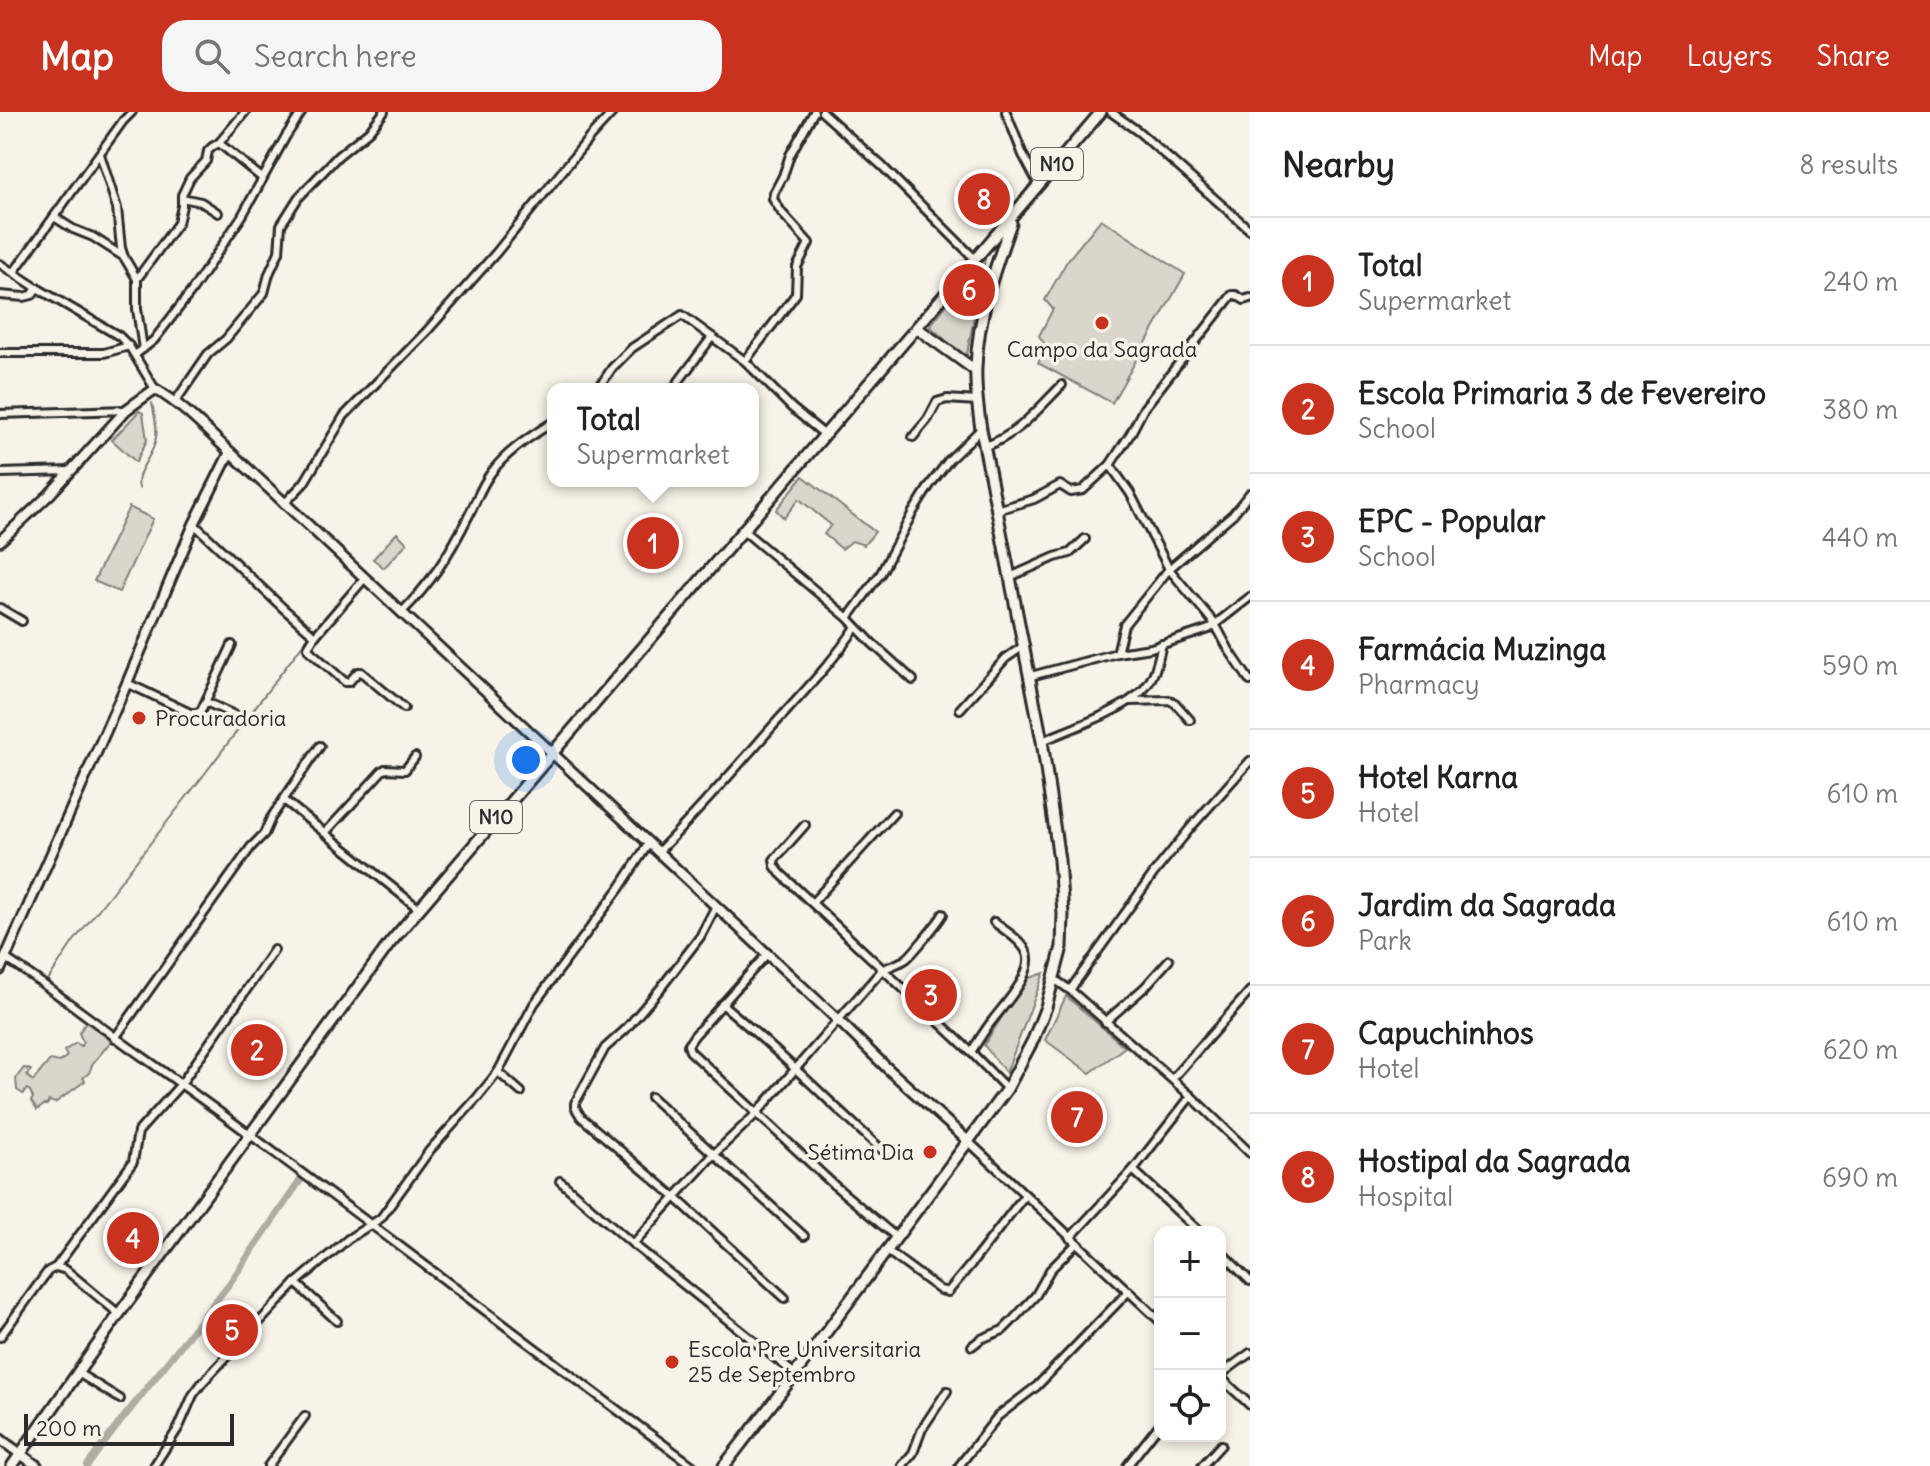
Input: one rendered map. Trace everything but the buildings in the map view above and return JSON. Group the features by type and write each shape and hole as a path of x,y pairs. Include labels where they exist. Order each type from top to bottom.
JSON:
{"main road":[{"name":"N10","path":"12,1466 219,1175 418,908 1101,112"},
{"name":"N10","path":"724,1466 1007,1089 1033,1040 1046,1007 1062,947 1059,860 1042,741 977,401 975,370 981,317 1013,216"},
{"path":"917,328 975,370"}],"street":[{"path":"14,272 132,112"},
{"path":"137,279 178,223 183,193 190,178 206,161 208,151 219,143 245,112"},
{"path":"135,355 161,331 191,292 242,216 302,112"},
{"path":"175,402 208,354 226,339 264,293 279,252 281,225 298,198 338,156 369,131 384,112"},
{"path":"284,504 306,480 344,416 437,320 613,112"},
{"path":"745,361 796,294 797,267 809,243 773,199 790,155 814,112"},
{"path":"822,112 976,259"},
{"path":"1006,112 1039,185"},
{"path":"1111,112 1139,132 1250,230"},
{"path":"219,143 262,178"},
{"path":"100,154 117,208 124,257 137,279 137,309 143,349"},
{"path":"182,198 201,202 218,213"},
{"path":"54,217 124,257"},
{"path":"0,264 14,272 34,291 119,336 135,355 155,389 175,402 230,452 1154,1315"},
{"path":"0,295 19,297 34,291"},
{"path":"997,510 1034,499 1060,485 1071,492 1083,490 1110,465 1144,408 1232,295 1244,300 1250,298"},
{"path":"602,383 632,348 684,316 745,361 792,408 825,435"},
{"path":"678,383 712,337"},
{"path":"0,353 104,353 126,346"},
{"path":"985,446 1011,434 1062,385"},
{"path":"2,537 50,494 126,410 155,389"},
{"path":"913,437 937,402 947,399 977,401"},
{"path":"0,414 126,410"},
{"path":"401,613 443,564 492,471 512,449 547,426"},
{"path":"848,618 881,573 930,485 949,460 981,429"},
{"path":"0,970 194,524 230,452"},
{"path":"1110,465 1130,493 1169,569 1215,624 1250,681"},
{"path":"0,473 70,471"},
{"path":"1117,653 1124,625 1169,569 1233,514 1250,493"},
{"path":"194,524 315,636"},
{"path":"744,531 848,618 913,680"},
{"path":"1010,577 1070,553 1085,539"},
{"path":"365,578 308,648 345,682 361,672 404,708"},
{"path":"1031,676 1162,644 1209,629 1250,597"},
{"path":"0,608 22,621"},
{"path":"659,851 797,700 843,647 856,627"},
{"path":"1042,741 1107,714 1145,689 1154,673 1162,644"},
{"path":"127,683 190,713 197,713 206,702 232,645"},
{"path":"960,709 1006,658 1025,645"},
{"path":"1127,701 1169,700 1190,720"},
{"path":"206,702 245,720"},
{"path":"115,1038 251,847 264,834 271,818 320,746"},
{"path":"325,833 382,771 405,770 415,757"},
{"path":"1070,990 1154,873 1250,761"},
{"path":"284,800 418,908"},
{"path":"813,902 894,813"},
{"path":"805,825 777,857 774,863 780,873 1007,1089"},
{"path":"154,1466 202,1383 296,1283 348,1239 381,1218 430,1150 498,1072 534,1004 649,843"},
{"path":"716,906 700,937 668,979 625,1030 605,1048 575,1103 576,1111 785,1298"},
{"path":"633,1244 714,1154 757,1113 882,970 906,959 943,914"},
{"path":"971,1052 1008,1003 1029,960 1025,949 994,922"},
{"path":"0,1337 133,1162 138,1132 181,1084 274,950"},
{"path":"767,954 694,1036 688,1045 690,1051 834,1185 896,1237"},
{"path":"5,958 251,1135 693,1466"},
{"path":"1105,1022 1145,987 1169,960"},
{"path":"1054,979 1172,1079 1250,1153"},
{"path":"1172,1079 1250,991"},
{"path":"722,1004 796,1067 881,1149"},
{"path":"498,1072 521,1092"},
{"path":"1070,1238 1133,1170 1191,1096"},
{"path":"651,1097 804,1236"},
{"path":"1133,1170 1194,1226"},
{"path":"560,1181 795,1374"},
{"path":"886,1250 940,1290 948,1292 1025,1195"},
{"path":"972,1346 1003,1330 1036,1295 1050,1270 1077,1243"},
{"path":"1226,1257 1250,1281"},
{"path":"56,1267 66,1270 119,1314"},
{"path":"296,1283 337,1321"},
{"path":"959,1466 998,1416 1037,1386 1129,1291"},
{"path":"1226,1371 1250,1353"},
{"path":"78,1373 120,1399"},
{"path":"1226,1382 1250,1405"},
{"path":"902,1466 913,1453 922,1429 947,1391"},
{"path":"268,1466 305,1416"},
{"path":"1127,1466 1154,1432"},
{"path":"0,1439 37,1466"},
{"path":"1202,1466 1221,1445"}],"shaded area":[{"name":"Campo da Sagrada","path":"1101,219 1185,274 1112,403 1038,363 1046,346 1039,336 1053,309 1045,300 1067,261"},
{"path":"986,254 966,359 930,326"},
{"path":"139,411 143,413 147,440 136,462 112,440"},
{"path":"803,476 875,532 864,545 852,541 842,549 824,534 831,525 799,499 784,518 776,510"},
{"path":"129,507 153,519 119,592 94,581"},
{"path":"397,533 407,543 384,568 373,559"},
{"path":"1044,973 1006,1073 984,1045 1026,979"},
{"path":"1066,996 1125,1047 1090,1073 1045,1040"},
{"path":"86,1022 113,1039 83,1078 85,1081 55,1103 49,1101 37,1110 31,1101 30,1091 27,1089 23,1094 17,1090 16,1078 24,1068 31,1070 27,1076 33,1081 50,1060 60,1062 67,1056 64,1051 76,1043 81,1046 83,1042 79,1033"}],"waterway":[{"path":"0,268 11,275"},
{"path":"102,330 122,345"},
{"path":"136,363 149,386"},
{"path":"139,488 139,475 155,444 152,403"},
{"path":"46,983 73,942 310,635"},
{"path":"87,1466 229,1284 304,1175"}],"place":[{"name":"Hostipal da Sagrada","path":"984,199"},
{"name":"Jardim da Sagrada","path":"969,290"},
{"name":"Campo da Sagrada","path":"1102,323"},
{"name":"Total","path":"653,543"},
{"name":"Procuradoria","path":"139,718"},
{"name":"EPC - Popular","path":"931,995"},
{"name":"Escola Primaria 3 de Fevereiro","path":"257,1050"},
{"name":"Capuchinhos","path":"1077,1117"},
{"name":"Sétima Dia","path":"930,1152"},
{"name":"Farmácia Muzinga","path":"133,1238"},
{"name":"Hotel Karna","path":"232,1330"},
{"name":"Escola Pre Universitaria 25 de Septembro","path":"672,1362"}]}
